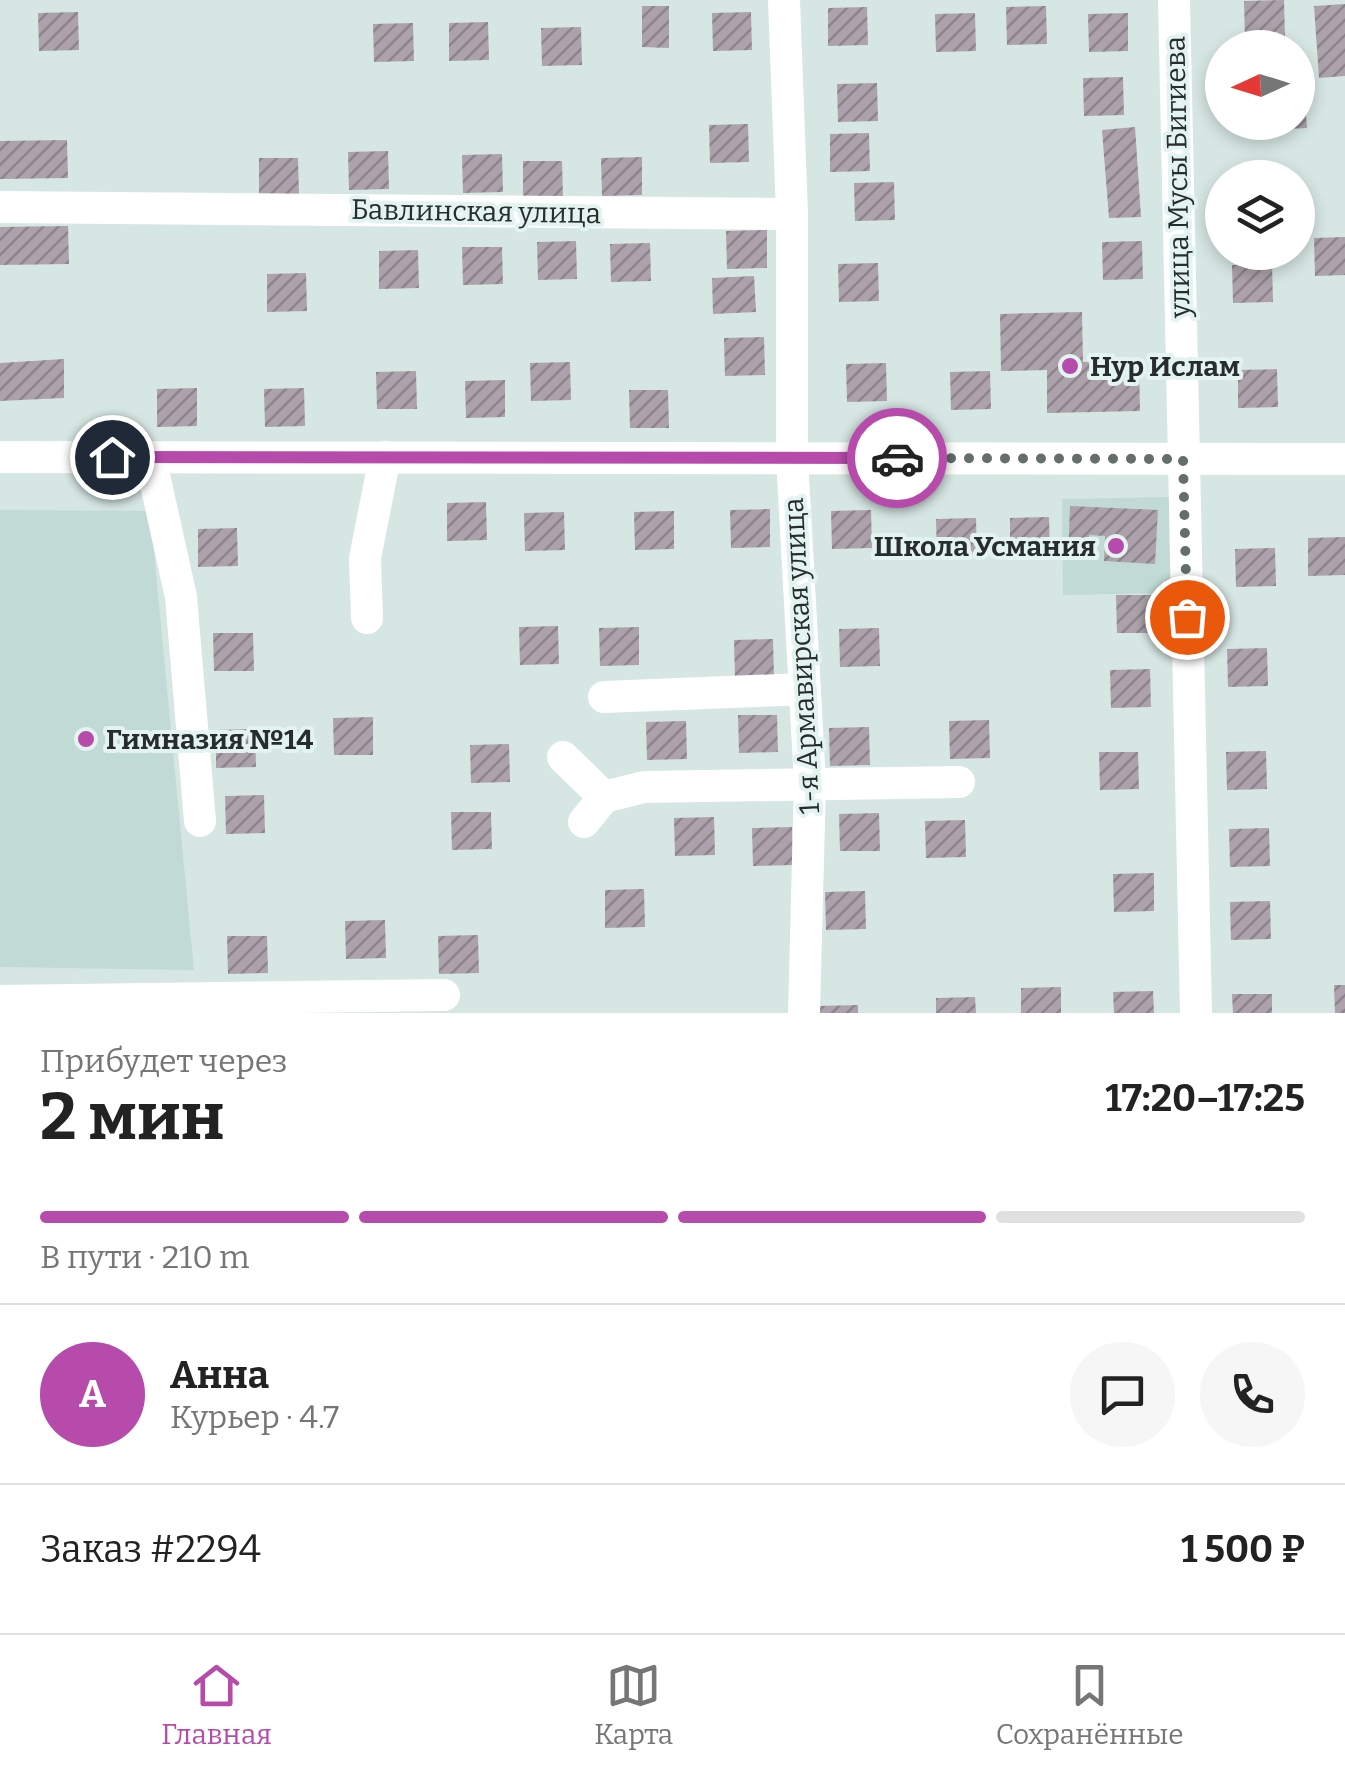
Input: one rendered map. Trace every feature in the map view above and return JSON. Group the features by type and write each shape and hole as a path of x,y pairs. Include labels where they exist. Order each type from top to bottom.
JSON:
{"street":[{"name":"1-я Армавирская улица","path":"784,0 792,214 792,458 810,784 804,1013"},
{"name":"улица Мусы Бигиева","path":"1174,0 1196,1013"},
{"name":"Бавлинская улица","path":"0,208 792,214"},
{"path":"0,456 1345,459"},
{"path":"150,457 181,597 200,822"},
{"path":"367,618 365,558 385,457"},
{"path":"604,697 805,689"},
{"path":"564,756 594,809 644,786 958,782"},
{"path":"0,1001 444,994"}],"shaded area":[{"name":"Школа Усмания","path":"1169,497 1170,593 1063,595 1062,499"},
{"name":"Гимназия №14","path":"0,510 150,511 194,970 0,967"}],"building":[{"path":"1284,0 1285,30 1245,30 1244,1"},
{"path":"1345,4 1345,76 1319,78 1314,6"},
{"path":"642,6 669,6 669,48 642,47"},
{"path":"1046,6 1047,44 1007,45 1006,7"},
{"path":"867,7 868,45 828,46 828,8"},
{"path":"78,12 79,50 39,51 38,13"},
{"path":"751,12 752,50 713,51 712,13"},
{"path":"975,13 976,51 936,52 935,14"},
{"path":"1128,13 1128,51 1089,52 1088,14"},
{"path":"488,22 489,60 449,61 449,23"},
{"path":"413,23 414,61 374,62 373,24"},
{"path":"581,27 582,65 542,66 541,28"},
{"path":"1123,77 1124,115 1084,116 1083,78"},
{"path":"877,83 878,121 838,122 837,84"},
{"path":"748,124 749,162 710,163 709,125"},
{"path":"1135,127 1141,217 1109,218 1102,130"},
{"path":"869,133 870,171 830,172 830,134"},
{"path":"67,140 68,178 0,179 0,141"},
{"path":"388,151 389,189 349,190 348,152"},
{"path":"502,154 503,192 463,193 462,155"},
{"path":"642,157 642,195 602,196 601,158"},
{"path":"259,158 298,158 299,195 259,196"},
{"path":"523,161 562,161 563,199 523,199"},
{"path":"894,182 895,220 855,221 854,183"},
{"path":"68,226 69,264 0,265 0,227"},
{"path":"767,230 767,268 727,269 726,231"},
{"path":"1345,237 1345,275 1315,276 1315,238"},
{"path":"576,241 577,279 538,280 537,242"},
{"path":"1142,241 1143,279 1103,280 1102,242"},
{"path":"650,243 651,281 611,282 610,244"},
{"path":"462,247 502,247 503,284 463,285"},
{"path":"418,250 419,288 379,289 379,251"},
{"path":"878,263 879,301 839,302 838,264"},
{"path":"1232,270 1272,270 1273,302 1233,303"},
{"path":"306,273 307,311 267,312 267,274"},
{"path":"754,276 756,312 713,314 712,278"},
{"name":"Нур Ислам","path":"1082,312 1083,362 1139,361 1140,411 1047,413 1047,370 1001,371 1000,314"},
{"path":"764,337 765,375 725,376 724,338"},
{"path":"64,359 64,398 0,401 0,363"},
{"path":"570,362 571,400 531,401 530,363"},
{"path":"886,363 887,401 847,402 846,364"},
{"path":"1277,369 1278,407 1238,408 1238,370"},
{"path":"416,371 417,409 377,409 376,372"},
{"path":"990,371 991,409 951,410 950,372"},
{"path":"505,380 505,417 466,418 465,381"},
{"path":"197,388 197,426 157,427 157,389"},
{"path":"304,388 305,426 265,427 264,389"},
{"path":"629,390 668,390 669,428 630,428"},
{"path":"486,502 487,540 447,541 447,503"},
{"path":"1070,506 1158,510 1155,564 1104,561 1105,536 1089,535 1089,559 1068,558"},
{"path":"770,509 770,547 731,548 730,510"},
{"path":"871,510 872,548 832,549 831,511"},
{"path":"674,511 674,549 635,550 634,512"},
{"path":"564,512 565,550 525,551 524,513"},
{"path":"1049,517 1050,555 1010,556 1010,518"},
{"path":"976,518 977,556 937,557 936,519"},
{"path":"237,528 238,566 198,567 198,529"},
{"path":"1345,537 1345,575 1308,576 1308,538"},
{"path":"1275,548 1276,586 1236,587 1235,549"},
{"path":"1116,595 1156,595 1157,633 1117,633"},
{"path":"558,626 559,664 520,665 519,627"},
{"path":"639,627 639,665 600,666 599,628"},
{"path":"879,628 880,666 840,667 839,629"},
{"path":"213,633 253,633 254,671 214,671"},
{"path":"773,639 774,677 735,678 734,640"},
{"path":"1267,648 1268,686 1228,687 1227,649"},
{"path":"1150,669 1151,707 1111,708 1110,670"},
{"path":"738,715 777,715 778,752 739,753"},
{"path":"373,717 373,755 334,755 333,718"},
{"path":"989,720 990,758 950,759 949,721"},
{"path":"686,721 687,759 647,760 646,722"},
{"path":"869,727 870,765 830,766 829,728"},
{"path":"255,729 256,767 216,768 216,730"},
{"path":"509,744 510,782 471,783 470,745"},
{"path":"1266,751 1267,789 1227,790 1226,752"},
{"path":"1099,752 1138,752 1139,789 1100,790"},
{"path":"264,795 265,833 226,834 225,796"},
{"path":"451,812 491,812 492,849 452,850"},
{"path":"879,813 880,851 840,851 839,814"},
{"path":"714,817 715,855 675,856 674,818"},
{"path":"965,820 966,857 926,858 925,821"},
{"path":"792,827 793,865 753,866 752,828"},
{"path":"1269,828 1270,866 1230,867 1229,829"},
{"path":"1154,873 1154,911 1114,912 1113,874"},
{"path":"644,889 645,927 605,928 605,890"},
{"path":"865,891 866,929 826,930 825,892"},
{"path":"1270,901 1271,939 1231,940 1230,902"},
{"path":"385,920 386,958 346,959 345,921"},
{"path":"478,935 479,973 439,974 438,936"},
{"path":"227,936 267,936 268,973 228,974"},
{"path":"1334,985 1345,985 1345,1013 1335,1013"},
{"path":"1061,987 1061,1013 1021,1013 1021,988"},
{"path":"1153,991 1154,1013 1114,1013 1113,992"},
{"path":"1232,994 1272,994 1272,1013 1233,1013"},
{"path":"975,997 976,1013 936,1013 936,998"},
{"path":"858,1005 858,1013 819,1013 818,1006"}],"way so far":[{"path":"897,458 1183,459 1187,617"}],"place":[{"name":"Нур Ислам","path":"1070,366"},
{"name":"Школа Усмания","path":"1116,546"},
{"name":"Гимназия №14","path":"86,739"}],"route":[{"path":"112,457 897,458"}]}
